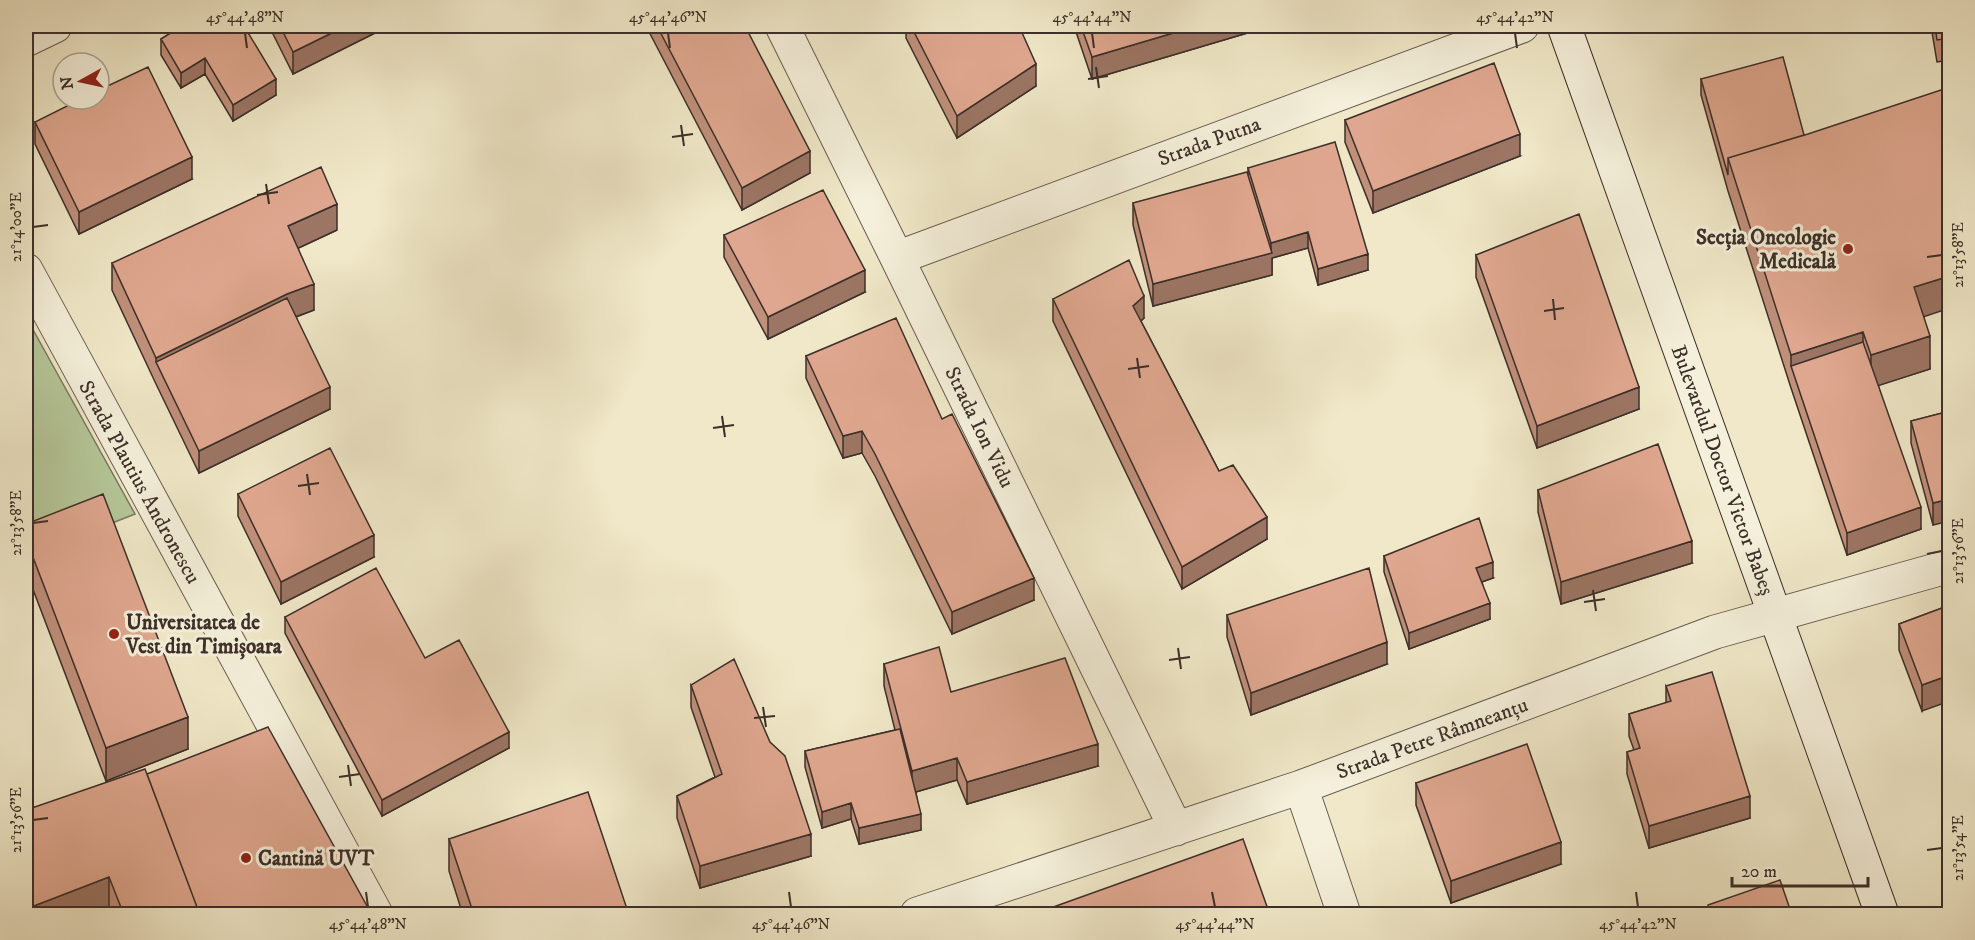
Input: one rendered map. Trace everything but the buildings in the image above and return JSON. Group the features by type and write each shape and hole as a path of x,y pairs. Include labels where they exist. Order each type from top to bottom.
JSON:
{"street":[{"path":"26,40 55,26"},
{"name":"Strada Ion Vidu","path":"782,26 1176,830"},
{"name":"Strada Putna","path":"897,258 1522,26"},
{"name":"Bulevardul Doctor Victor Babeș","path":"1564,26 1882,915"},
{"name":"Strada Plautius Andronescu","path":"26,270 376,915"},
{"name":"Strada Petre Râmneanțu","path":"917,915 1301,787 1715,632 1950,566"},
{"path":"1301,787 1344,915"}],"green space":[{"path":"26,317 135,514 26,557"}],"place":[{"name":"Secția Oncologie Medicală","path":"1848,249"},
{"name":"Universitatea de Vest din Timișoara","path":"114,634"},
{"name":"Cantină UVT","path":"246,858"}]}
